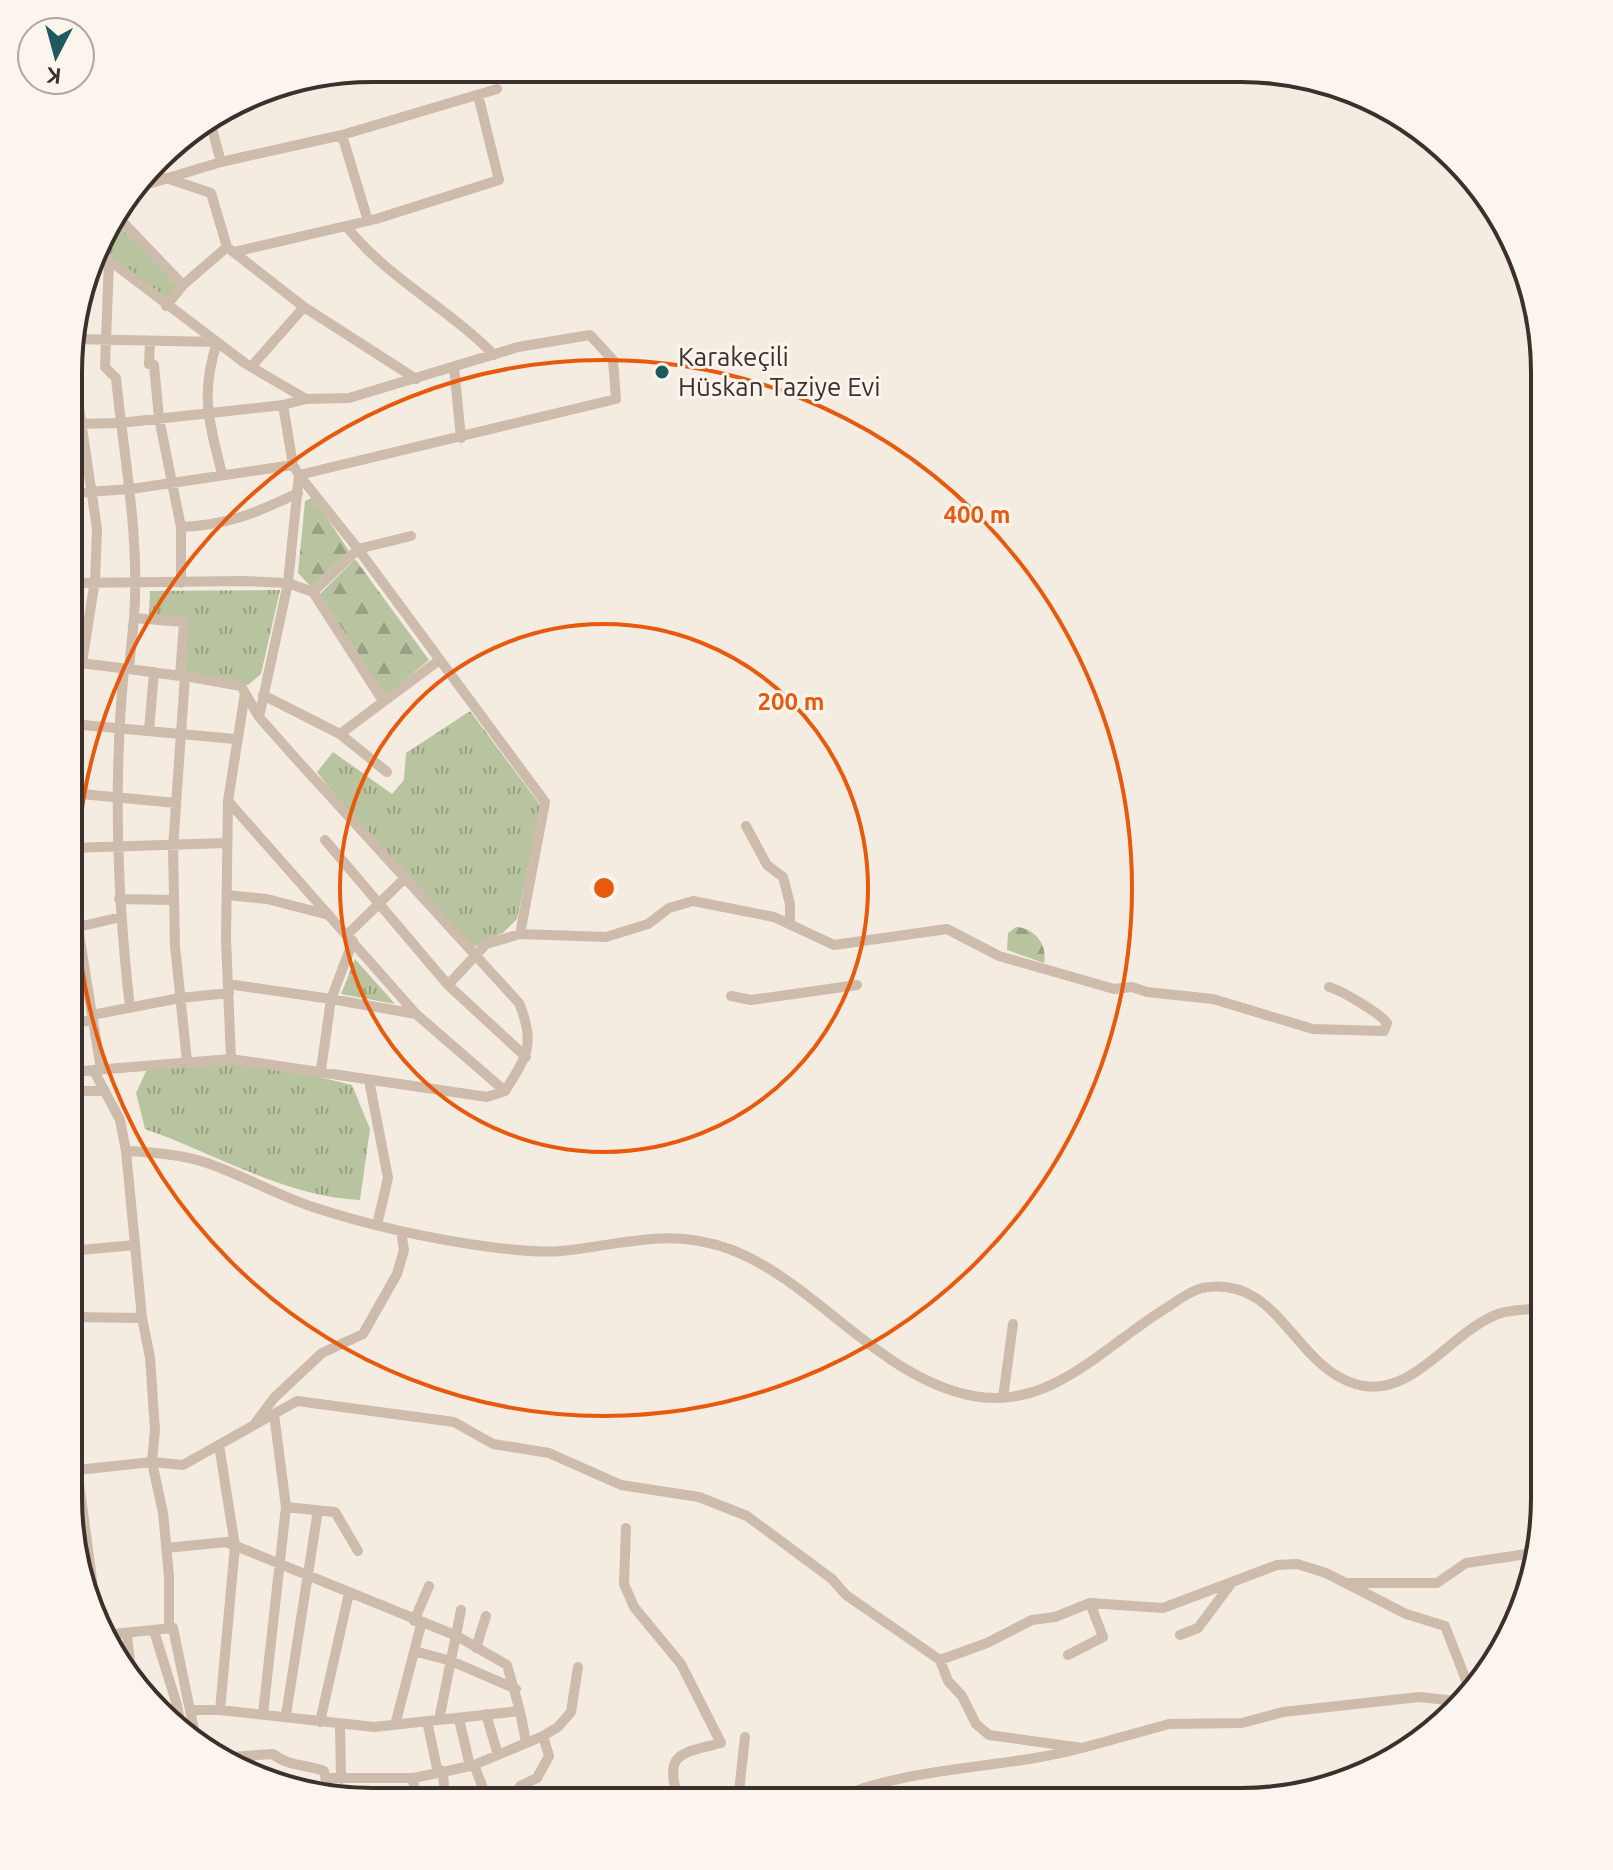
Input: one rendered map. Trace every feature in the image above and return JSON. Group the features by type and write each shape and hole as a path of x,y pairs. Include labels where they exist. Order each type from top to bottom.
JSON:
{"street":[{"path":"154,181 221,162 342,135 497,89"},
{"path":"166,306 183,285 231,249 368,221 499,180 478,95"},
{"path":"212,130 221,162"},
{"path":"342,135 368,221"},
{"path":"165,177 211,193 231,249 304,307 416,379"},
{"path":"124,223 183,285"},
{"path":"346,226 367,253 475,335 494,355"},
{"path":"105,258 251,367 306,399"},
{"path":"109,261 105,367 116,378 131,489 137,579 118,727 116,849 130,1008"},
{"path":"251,367 304,307"},
{"path":"82,424 120,423 283,405 306,399 349,398 494,355 590,335 613,360 616,399 546,414 461,438 296,470 222,474 131,489 82,493"},
{"path":"84,340 217,342"},
{"path":"217,342 206,377 207,413 222,474"},
{"path":"150,343 149,364 154,365 159,418 181,527 181,583"},
{"path":"454,367 461,438"},
{"path":"259,717 288,583 298,493 283,405"},
{"path":"82,446 93,493 97,529 95,580 82,636"},
{"path":"296,470 545,802 520,934"},
{"path":"181,527 218,526 258,513 298,493"},
{"path":"313,592 358,549 411,536"},
{"path":"82,582 137,579 181,583 288,583 313,592 383,701"},
{"path":"134,618 184,622 173,900 187,1061"},
{"path":"340,734 438,661"},
{"path":"82,663 241,686 259,717 339,801 403,880 519,1003 529,1025 526,1057 505,1091 487,1097 231,1059 82,1072"},
{"path":"149,730 154,672"},
{"path":"231,1059 225,843 235,739 245,693"},
{"path":"263,695 340,734 387,772"},
{"path":"82,725 235,739"},
{"path":"82,794 176,803"},
{"path":"228,801 416,1014 505,1091"},
{"path":"746,826 767,865 783,877 790,904 790,925"},
{"path":"325,840 377,906 448,985 526,1057"},
{"path":"82,848 173,848 225,843"},
{"path":"321,1070 331,999 350,938 403,880"},
{"path":"227,895 267,899 331,915"},
{"path":"119,899 173,900"},
{"path":"448,985 486,944 520,934 606,937 648,924 669,908 693,901 743,909 790,925 834,945 947,929 999,956 1114,989 1132,987 1147,992 1213,999 1313,1029 1384,1031 1387,1023 1383,1016 1366,1010 1342,990 1329,987"},
{"path":"82,926 121,917"},
{"path":"82,951 93,1018 97,1071 120,1120 126,1151 142,1318 150,1357 155,1430 152,1462 166,1548 169,1628"},
{"path":"731,996 751,1000 857,985"},
{"path":"82,1021 228,989 331,999 416,1014"},
{"path":"369,1080 388,1178 377,1225"},
{"path":"82,1091 105,1091"},
{"path":"126,1151 163,1153 204,1162 312,1207 401,1231 494,1247 558,1252 666,1235 703,1239 737,1251 772,1271 859,1338 951,1390 1003,1398 1059,1383 1131,1329 1198,1289 1229,1286 1249,1291 1323,1366 1350,1382 1374,1389 1398,1384 1446,1345 1499,1313 1531,1309"},
{"path":"252,1427 274,1398 322,1353 363,1334 397,1274 404,1250 401,1231"},
{"path":"82,1250 135,1245"},
{"path":"82,1317 142,1318"},
{"path":"1003,1398 1013,1324"},
{"path":"82,1470 152,1462 183,1465 297,1401 454,1422 493,1444 549,1453 621,1485 699,1497 747,1516 832,1579 846,1595 899,1628 940,1660 948,1681 962,1696 976,1724 989,1735 1082,1748"},
{"path":"263,1714 282,1567 286,1507 274,1414"},
{"path":"219,1445 235,1546 220,1710"},
{"path":"286,1507 335,1512 358,1551"},
{"path":"286,1715 318,1510"},
{"path":"626,1528 624,1584 634,1607 681,1664 721,1743 689,1748 677,1758 670,1776 674,1788"},
{"path":"166,1548 210,1542 235,1546 282,1567 308,1574 418,1623 457,1636 507,1665 516,1689 526,1742"},
{"path":"1343,1583 1437,1583 1466,1563 1525,1554"},
{"path":"940,1660 987,1643 1032,1620 1055,1617 1090,1603 1163,1608 1231,1584 1254,1571 1297,1564 1326,1573 1406,1614 1445,1626 1466,1681"},
{"path":"1180,1635 1198,1628 1231,1584"},
{"path":"395,1725 429,1586"},
{"path":"320,1722 349,1593"},
{"path":"1068,1655 1103,1637 1090,1603"},
{"path":"439,1720 461,1610"},
{"path":"476,1648 486,1616"},
{"path":"117,1635 173,1628 193,1727"},
{"path":"154,1631 176,1712"},
{"path":"127,1635 129,1656"},
{"path":"414,1651 451,1661 516,1689"},
{"path":"328,1778 413,1778 472,1766 543,1736 558,1727 571,1712 578,1667"},
{"path":"872,1788 910,1776 991,1767 1082,1748 1169,1724 1242,1723 1283,1712 1419,1697 1449,1700"},
{"path":"190,1710 286,1715 340,1725 395,1725 520,1711"},
{"path":"486,1714 498,1755"},
{"path":"459,1719 472,1766 482,1788"},
{"path":"427,1721 437,1768 443,1772"},
{"path":"340,1725 341,1779"},
{"path":"519,1788 537,1778 549,1756 543,1736"},
{"path":"740,1788 745,1737"},
{"path":"241,1756 273,1754 287,1766 308,1765 324,1771 328,1785"},
{"path":"443,1772 444,1788"},
{"path":"413,1778 414,1788"}],"green space":[{"path":"121,228 180,284 164,300 108,253"},
{"path":"313,497 349,551 311,587 298,573 305,501"},
{"path":"355,559 429,660 385,696 320,594"},
{"path":"280,590 261,674 248,685 185,672 188,619 149,615 150,591"},
{"path":"470,711 541,806 517,919 504,932 474,947 339,801 317,772 333,752 392,794 404,780 406,753"},
{"path":"1016,927 1029,930 1038,938 1044,950 1044,963 1007,950 1008,933"},
{"path":"355,959 395,1004 341,994"},
{"path":"228,1062 307,1074 352,1085 370,1129 360,1200 332,1197 278,1183 145,1129 136,1093 148,1067"}],"place":[{"name":"Karakeçili Hüskan Taziye Evi","path":"662,372"}]}
